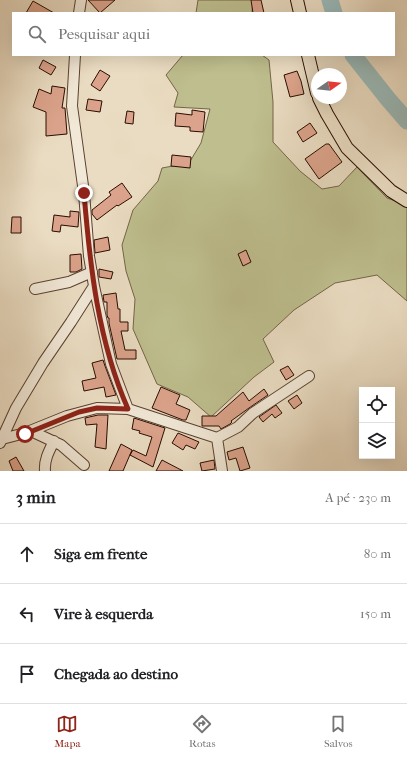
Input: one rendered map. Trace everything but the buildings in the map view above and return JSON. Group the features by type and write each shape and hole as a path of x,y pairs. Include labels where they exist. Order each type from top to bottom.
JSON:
{"main road":[{"path":"297,0 300,12"},
{"path":"308,56 311,68"},
{"path":"322,104 347,148 392,191 407,201"}],"street":[{"path":"79,12 81,0"},
{"path":"75,56 72,106 84,193 94,286 111,364 128,409"},
{"path":"34,289 69,282 92,272"},
{"path":"1,441 16,408 43,363 72,322 94,286"},
{"path":"1,441 79,412 97,408 128,409 217,438 238,426 253,413 309,376"},
{"path":"31,431 62,445 84,465"},
{"path":"217,438 222,471"},
{"path":"45,471 44,464 54,441"}],"green space":[{"path":"198,0 253,0 252,12 196,12"},
{"path":"182,56 263,56 269,60 273,102 273,142 300,171 322,189 339,186 357,167 387,198 407,205 407,301 377,275 335,283 294,310 263,339 274,362 254,377 211,417 188,397 157,384 133,329 135,299 126,271 122,245 133,210 158,181 162,168 189,163 201,143 210,109 174,107 178,93 166,75"}],"waterway":[{"path":"330,0 334,12"},
{"path":"354,56 407,121"}],"route":[{"path":"25,434 79,412 97,408 128,409 111,364 94,286 89,256 84,193"}]}
